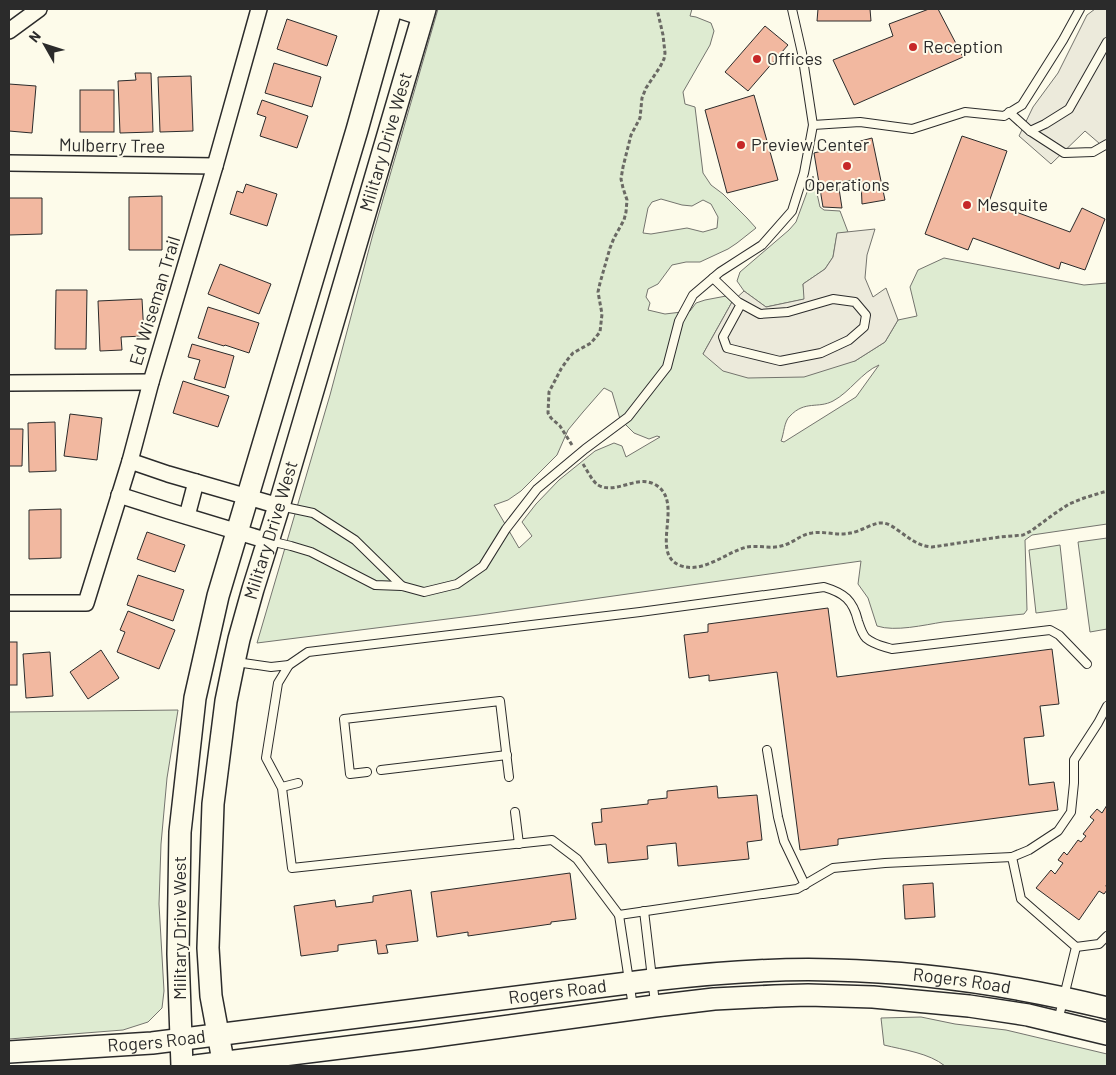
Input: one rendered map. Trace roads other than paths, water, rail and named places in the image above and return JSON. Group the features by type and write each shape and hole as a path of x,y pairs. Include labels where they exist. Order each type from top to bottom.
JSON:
{"main road":[{"name":"Military Drive West","path":"182,1066 178,954 182,823 196,698 218,596 393,9"},
{"name":"Military Drive West","path":"223,1064 211,996 208,963 213,804 226,701 238,639 424,13"},
{"name":"Rogers Road","path":"9,1052 152,1043 629,982 756,971 834,970 957,979 1008,987 1107,1008"},
{"name":"Rogers Road","path":"195,1066 223,1064 656,1006 744,997 808,995 904,999 1028,1015 1107,1034"}],"street":[{"path":"9,31 39,9"},
{"name":"Ed Wiseman Trail","path":"9,603 86,603 130,461 259,9"},
{"path":"393,9 424,13"},
{"name":"Mulberry Tree","path":"9,163 215,166"},
{"path":"9,383 151,382"},
{"path":"130,461 279,506"},
{"path":"186,516 196,482"},
{"path":"119,495 268,540"}],"lane":[{"path":"268,540 311,552 375,585 402,586 424,592 457,584 483,566 506,529 537,489 628,417 656,382 666,367 679,321 693,295 713,278 762,245 792,211 804,173 813,125 802,53 792,9"},
{"path":"813,125 860,122 912,129 965,112 1004,116 1022,105 1080,9"},
{"path":"1030,131 1069,109 1107,42"},
{"path":"1010,112 1030,131 1064,153 1093,152 1107,144"},
{"path":"713,278 738,302 742,304 760,314 788,312 833,299 855,302 866,315 864,327 849,340 821,353 780,361 727,348 723,337 742,304"},
{"path":"279,506 313,513 355,540 402,586"},
{"path":"633,1009 620,915 577,859 552,840 292,868 282,787 266,758 278,683 289,665 308,652 640,612 824,587 837,591 846,598 855,609 864,637 874,644 892,649 1050,630 1059,635 1086,664"},
{"path":"234,662 271,667 289,665"},
{"path":"367,772 350,774 344,719 500,701 509,777"},
{"path":"620,915 797,889 833,868 885,863 1012,857 1029,850 1058,831 1071,812 1074,760 1107,706"},
{"path":"767,750 784,841 805,885"},
{"path":"381,770 507,755"},
{"path":"282,787 298,783"},
{"path":"515,812 520,844"},
{"path":"1012,857 1020,899 1076,947 1099,944 1107,936"},
{"path":"644,911 656,1006"},
{"path":"1058,1021 1076,947"}],"place":[{"name":"Reception","path":"913,47"},
{"name":"Offices","path":"757,59"},
{"name":"Preview Center","path":"741,145"},
{"name":"Operations","path":"847,166"},
{"name":"Mesquite","path":"967,205"}]}
